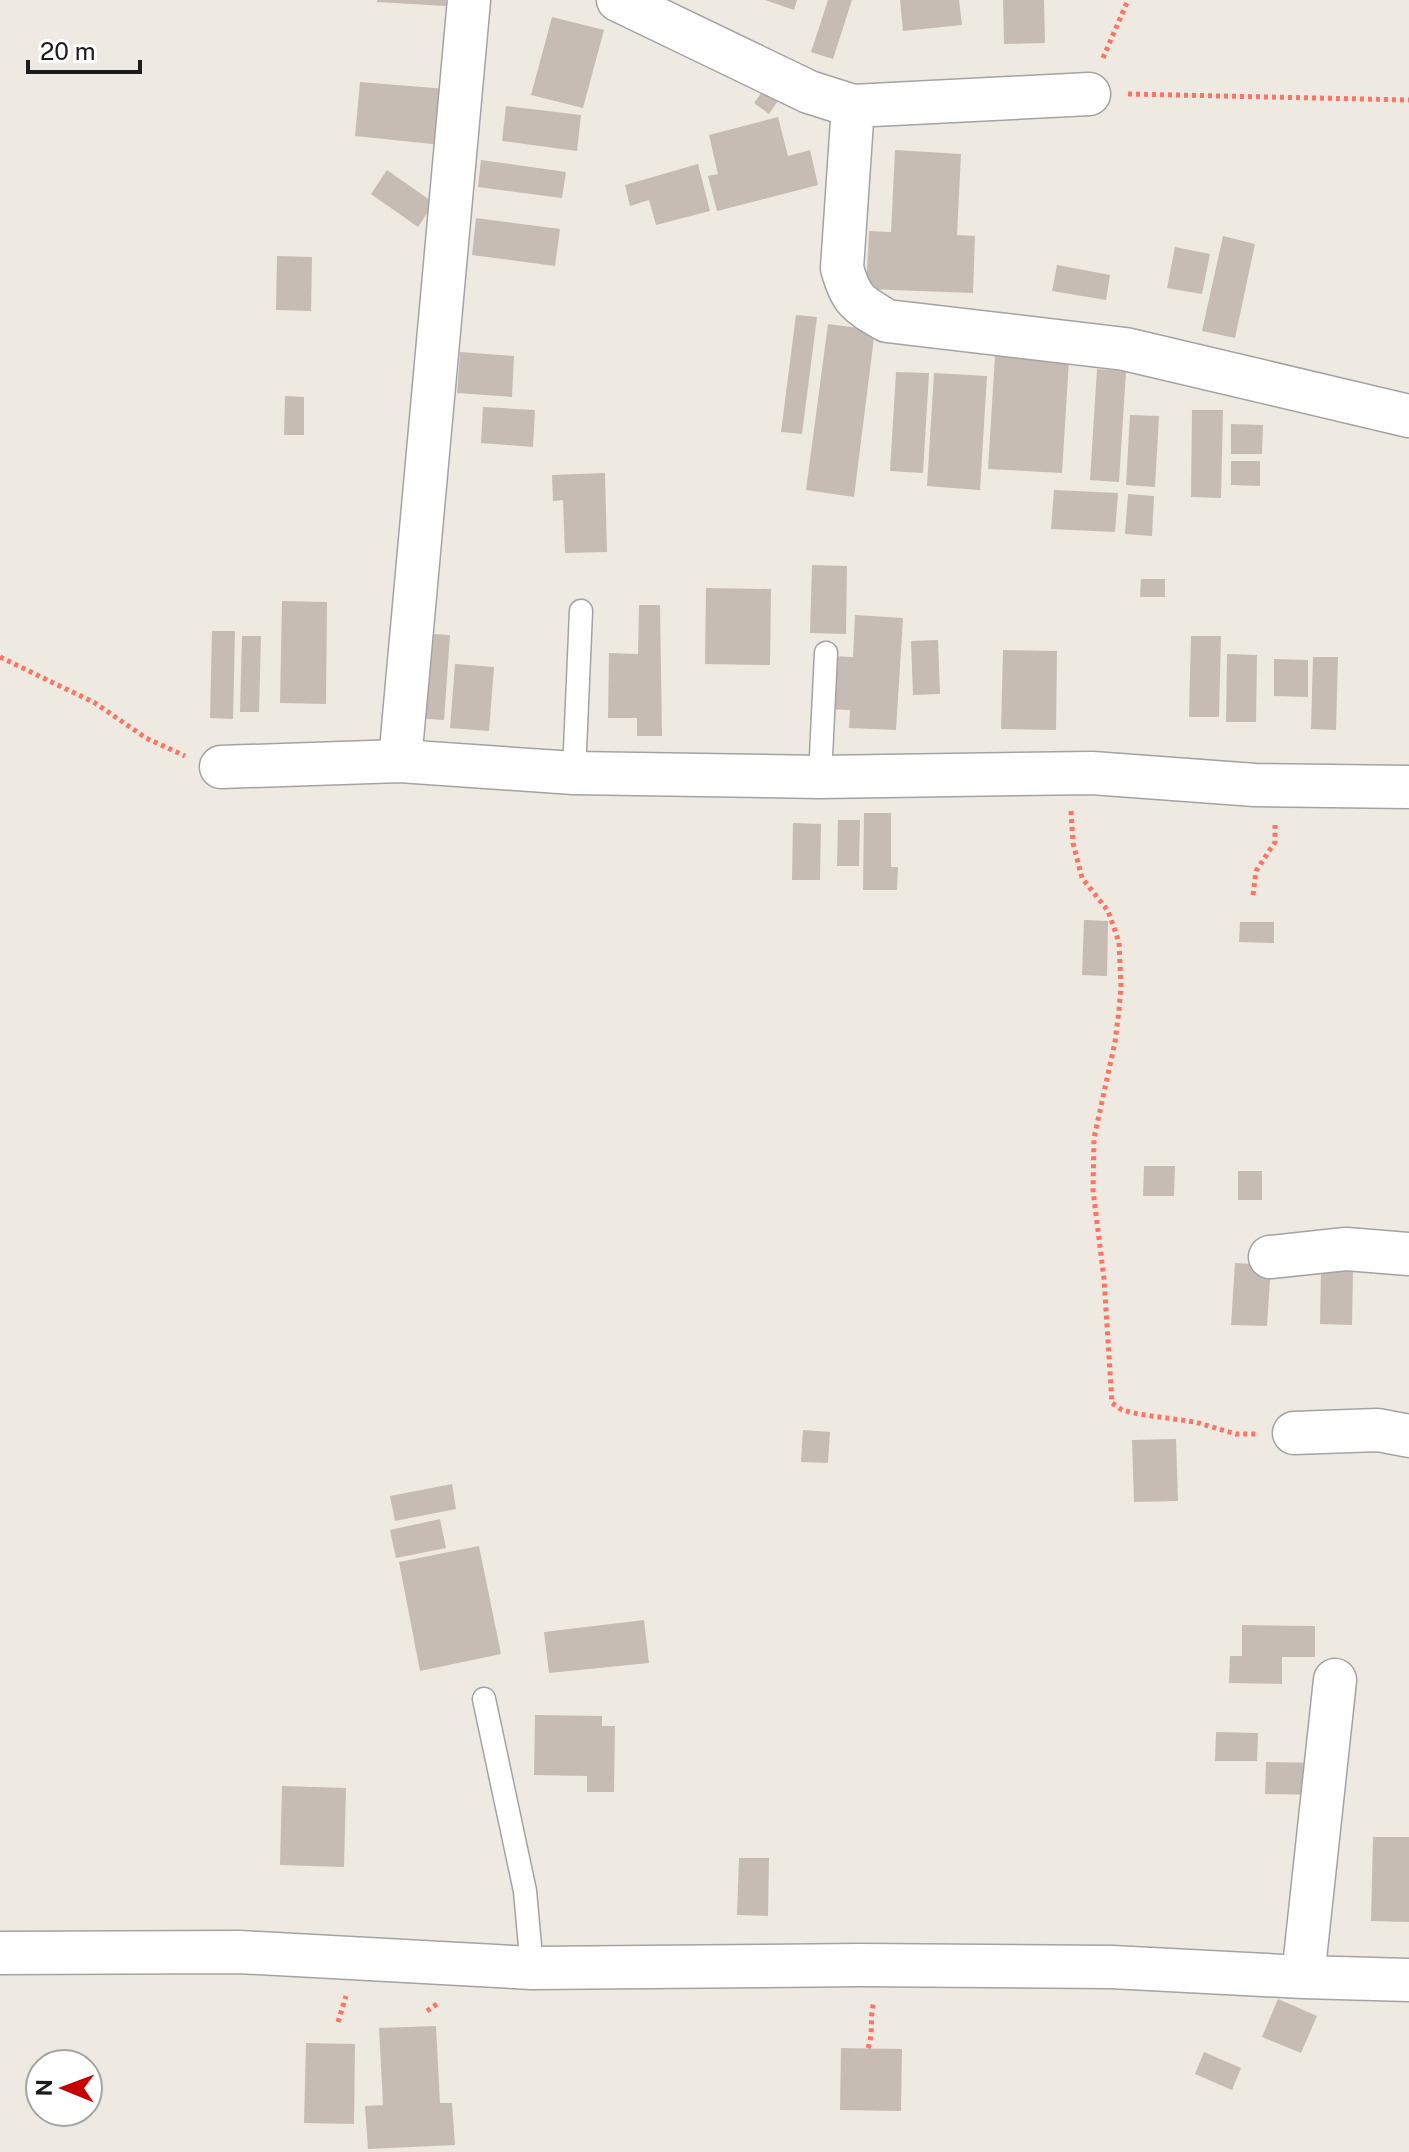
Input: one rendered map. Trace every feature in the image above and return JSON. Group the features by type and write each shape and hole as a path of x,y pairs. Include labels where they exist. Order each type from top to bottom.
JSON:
{"street":[{"path":"400,761 469,0"},
{"path":"618,0 809,92 853,106 1089,94"},
{"path":"853,106 842,268 848,293 887,321 1125,349 1409,416"},
{"path":"221,767 400,761 574,773 820,777 1069,774 1267,785 1409,787"},
{"path":"1270,1257 1346,1249 1409,1254"},
{"path":"1294,1433 1378,1430 1409,1436"},
{"path":"1303,1977 1335,1680"},
{"path":"0,1953 239,1952 532,1968 861,1965 1112,1967 1409,1980"}],"lane":[{"path":"574,773 581,611"},
{"path":"820,777 826,653"},
{"path":"484,1699 525,1891 532,1968"}],"path":[{"path":"1128,0 1089,94 1409,100"},
{"path":"0,657 95,703 146,738 183,756 221,767"},
{"path":"1069,774 1073,843 1082,878 1108,911 1119,942 1119,1010 1094,1138 1093,1190 1104,1279 1112,1403 1122,1410 1195,1422 1236,1434 1294,1433"},
{"path":"1253,895 1256,871 1275,842 1275,821 1267,785"}],"building":[{"path":"446,0 446,6 377,2"},
{"path":"765,0 797,0 794,10"},
{"path":"828,0 852,0 833,59 811,52"},
{"path":"900,0 959,0 962,25 903,31"},
{"path":"1003,0 1044,0 1045,43 1004,44"},
{"path":"552,17 604,30 583,108 531,95"},
{"path":"360,82 447,89 442,145 355,136"},
{"path":"767,85 782,95 769,114 754,103"},
{"path":"506,106 581,115 577,151 502,141"},
{"path":"778,117 788,156 810,150 818,185 717,211 708,176 718,174 709,135"},
{"path":"895,150 961,154 957,235 975,236 973,293 866,289 869,231 891,232"},
{"path":"481,160 566,172 562,198 478,187"},
{"path":"698,164 710,211 656,225 649,200 630,206 625,185"},
{"path":"387,170 434,203 418,227 371,194"},
{"path":"476,218 560,229 555,266 472,255"},
{"path":"1223,236 1255,244 1235,338 1202,331"},
{"path":"1175,247 1210,254 1202,294 1167,288"},
{"path":"277,256 312,257 311,311 276,310"},
{"path":"1057,265 1110,275 1106,300 1052,291"},
{"path":"796,315 817,317 802,434 781,432"},
{"path":"828,324 875,330 854,497 806,490"},
{"path":"460,352 514,356 512,397 457,393"},
{"path":"995,356 1069,360 1062,473 988,469"},
{"path":"1097,369 1126,371 1119,482 1090,480"},
{"path":"896,372 929,373 923,473 890,471"},
{"path":"934,373 987,376 980,490 927,486"},
{"path":"285,396 304,397 304,435 284,435"},
{"path":"483,407 535,410 533,447 481,443"},
{"path":"1192,410 1223,410 1221,498 1191,497"},
{"path":"1130,415 1159,416 1155,487 1126,485"},
{"path":"1231,424 1263,425 1262,454 1231,454"},
{"path":"1231,461 1260,461 1260,486 1231,485"},
{"path":"605,473 607,552 565,553 563,500 553,501 552,475"},
{"path":"1054,490 1118,493 1115,532 1051,529"},
{"path":"1128,494 1154,496 1152,536 1125,534"},
{"path":"812,565 847,566 846,634 810,633"},
{"path":"1141,579 1165,579 1165,597 1140,597"},
{"path":"706,588 771,589 770,665 705,664"},
{"path":"282,601 327,602 326,704 280,703"},
{"path":"639,605 660,605 662,736 637,736 637,718 608,718 609,653 638,654"},
{"path":"855,615 903,618 896,730 849,728 850,710 825,709 828,656 853,657"},
{"path":"212,631 235,631 233,719 210,718"},
{"path":"419,633 450,635 444,720 414,718"},
{"path":"242,636 261,636 259,712 240,712"},
{"path":"1191,636 1221,636 1219,717 1189,717"},
{"path":"938,640 940,694 913,695 911,641"},
{"path":"1003,650 1057,651 1056,730 1001,729"},
{"path":"1227,654 1257,655 1256,722 1226,722"},
{"path":"1313,657 1338,657 1336,730 1311,729"},
{"path":"1274,659 1308,660 1308,697 1274,696"},
{"path":"455,664 494,667 489,731 450,728"},
{"path":"864,813 891,813 891,867 898,867 897,890 863,890"},
{"path":"838,820 860,820 859,866 837,866"},
{"path":"793,823 821,824 820,880 792,880"},
{"path":"1084,920 1108,921 1107,976 1082,975"},
{"path":"1240,922 1274,922 1274,943 1239,942"},
{"path":"1144,1166 1175,1166 1174,1196 1143,1196"},
{"path":"1238,1171 1262,1171 1262,1200 1238,1200"},
{"path":"1235,1263 1271,1265 1267,1326 1231,1325"},
{"path":"1321,1270 1353,1271 1352,1325 1320,1324"},
{"path":"803,1430 830,1432 828,1463 801,1462"},
{"path":"1176,1439 1178,1501 1134,1502 1132,1440"},
{"path":"452,1484 456,1509 395,1521 390,1496"},
{"path":"440,1519 446,1548 396,1558 390,1530"},
{"path":"479,1546 501,1654 420,1671 399,1562"},
{"path":"644,1620 649,1663 549,1673 544,1632"},
{"path":"1242,1625 1315,1626 1315,1657 1282,1657 1282,1684 1229,1683 1230,1656 1242,1656"},
{"path":"535,1715 602,1716 602,1726 615,1726 614,1792 587,1792 587,1776 534,1775"},
{"path":"1216,1732 1258,1733 1257,1761 1215,1761"},
{"path":"1266,1762 1318,1763 1317,1795 1265,1794"},
{"path":"282,1786 346,1788 344,1867 280,1865"},
{"path":"1373,1837 1409,1837 1409,1922 1371,1921"},
{"path":"739,1858 769,1858 768,1916 737,1915"},
{"path":"1278,1999 1317,2016 1301,2053 1262,2037"},
{"path":"436,2026 440,2103 452,2103 455,2145 368,2149 365,2106 383,2105 379,2028"},
{"path":"306,2043 355,2044 354,2124 304,2123"},
{"path":"841,2048 902,2049 901,2111 840,2110"},
{"path":"1204,2052 1241,2068 1232,2090 1195,2074"}]}
